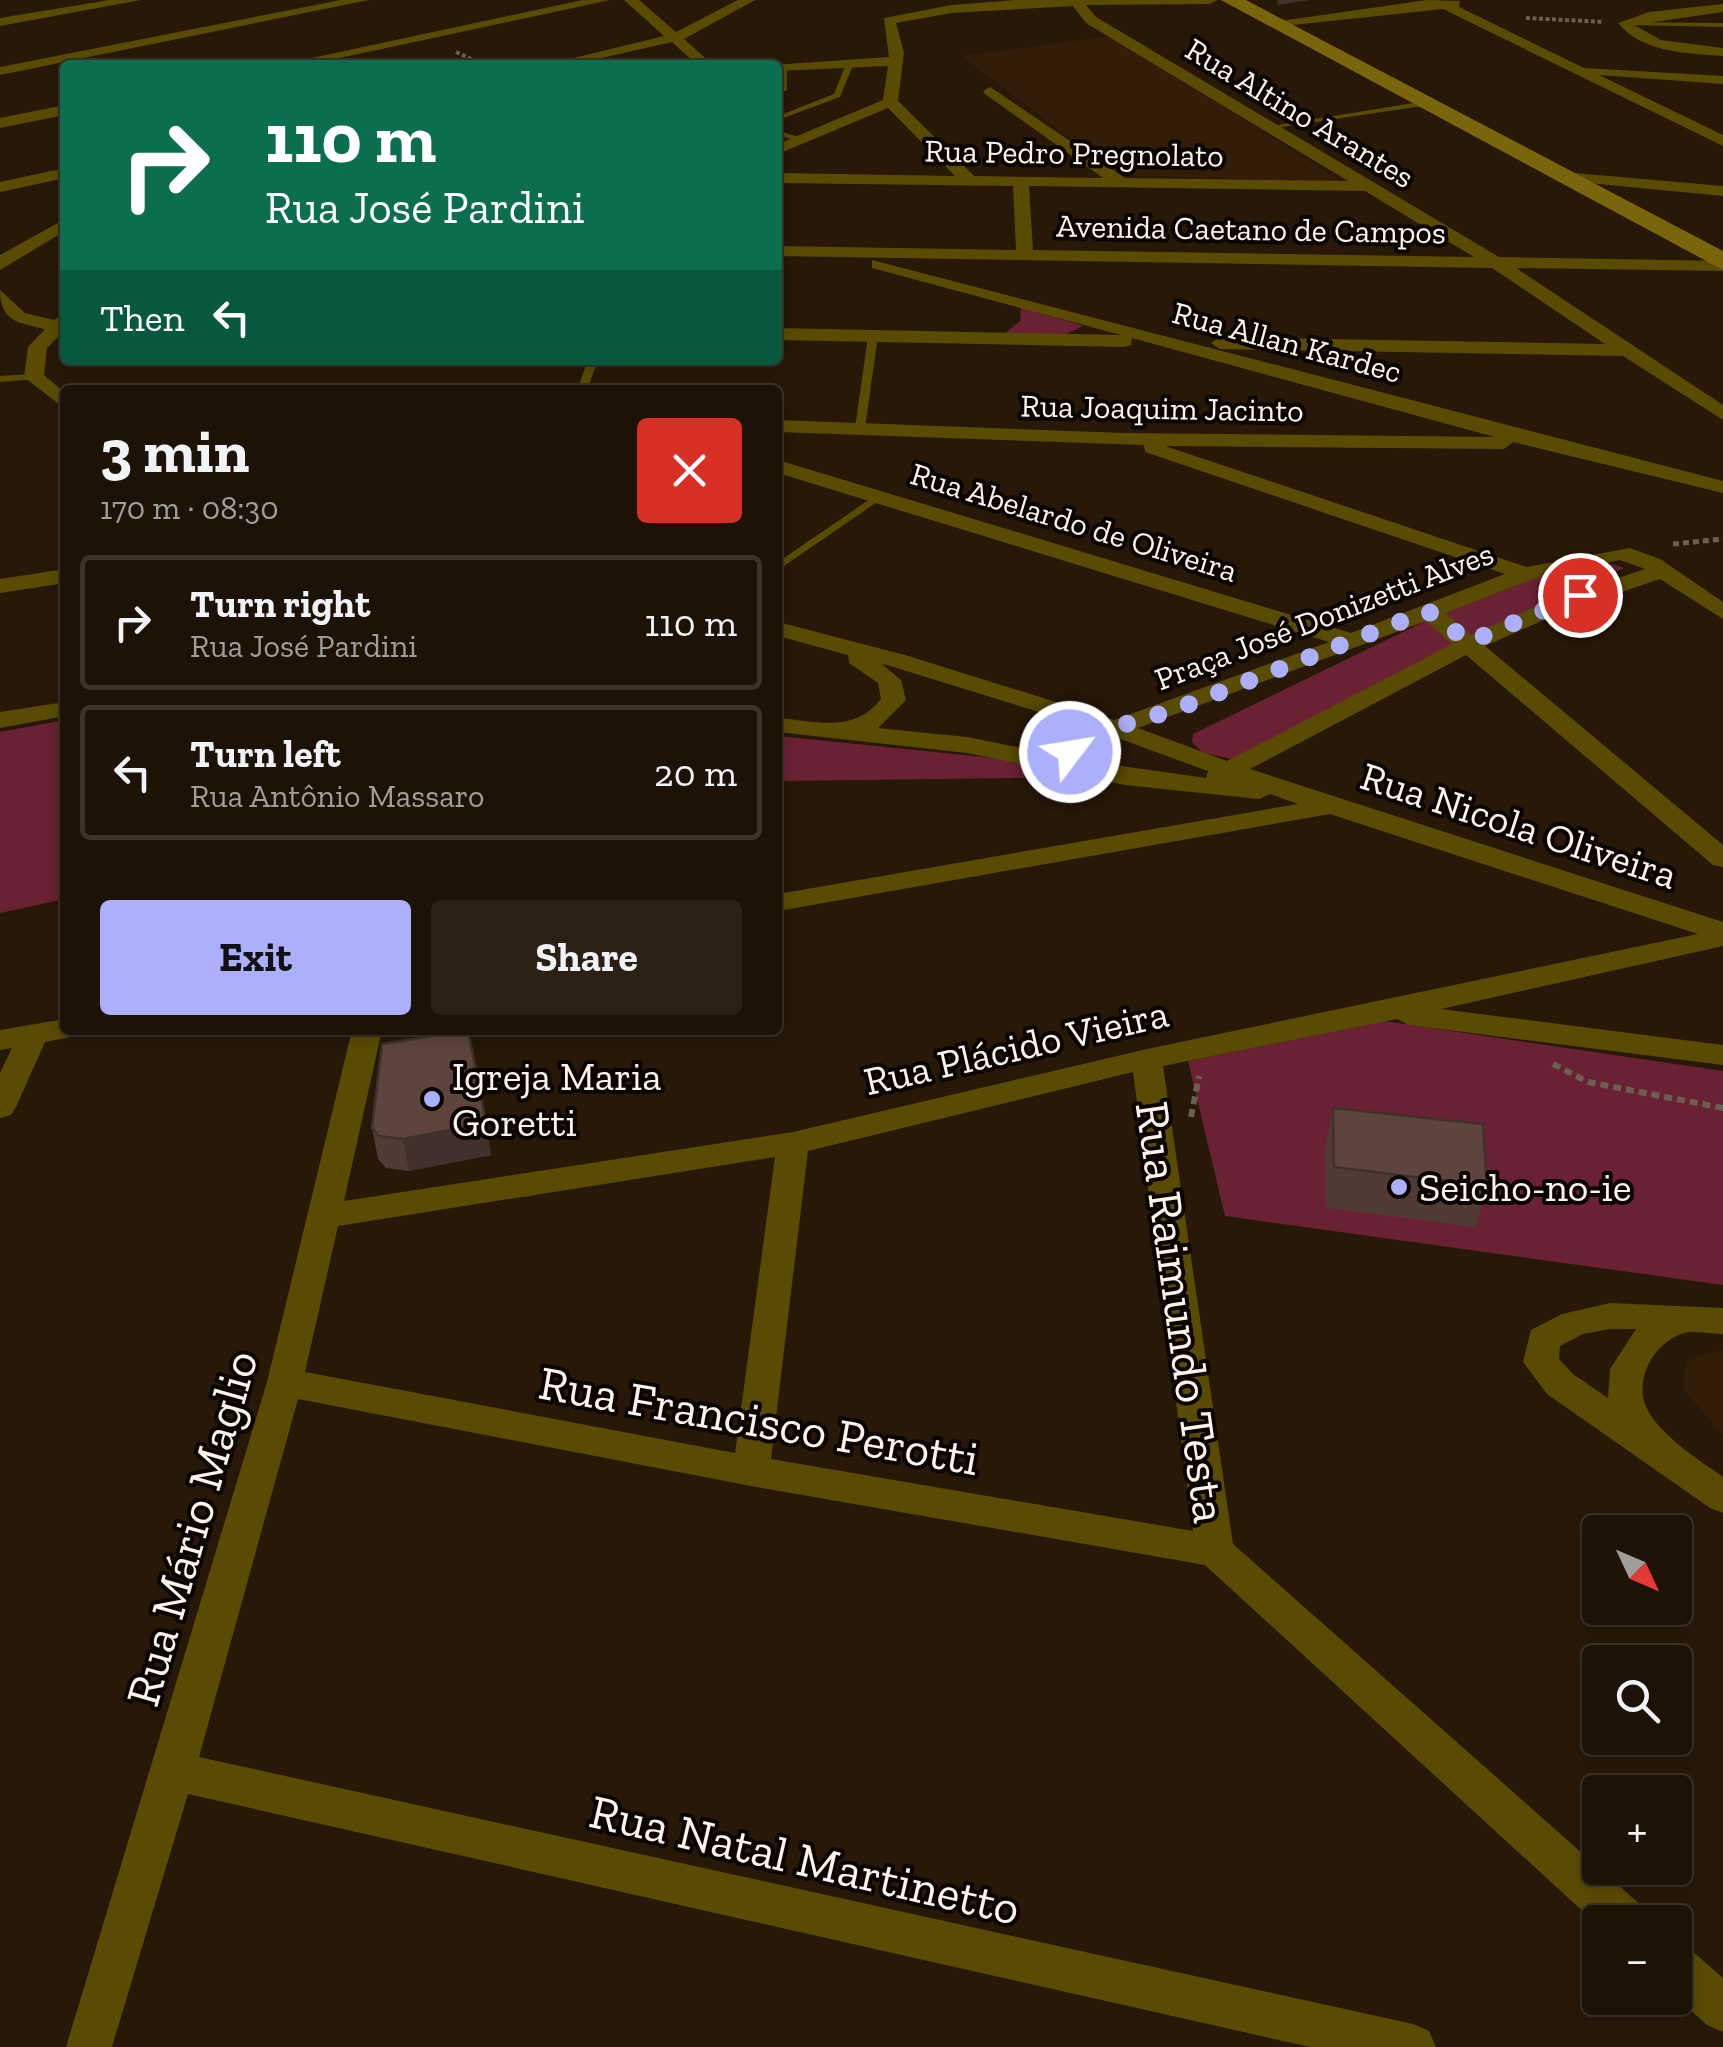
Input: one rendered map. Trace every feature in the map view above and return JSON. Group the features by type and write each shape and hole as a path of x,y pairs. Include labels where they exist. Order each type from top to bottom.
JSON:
{"main road":[{"path":"1231,0 1723,264"}],"street":[{"path":"0,22 134,0"},
{"path":"0,71 362,0"},
{"path":"310,60 602,0"},
{"path":"630,0 701,60"},
{"path":"575,60 677,38 748,0"},
{"path":"890,102 897,61 888,26 889,21 906,14 934,8 1077,1 1210,0"},
{"path":"1274,23 1478,0"},
{"name":"Rua Altino Arantes","path":"1077,1 1091,20 1500,264 1723,414"},
{"path":"1441,3 1718,136"},
{"path":"1723,8 1649,16 1625,23 1635,34 1652,40 1723,52"},
{"path":"655,18 679,23 714,19"},
{"path":"782,67 897,61"},
{"path":"1572,69 1723,80"},
{"path":"990,92 1123,184"},
{"path":"782,147 890,102"},
{"path":"890,102 970,182"},
{"path":"0,124 60,111"},
{"path":"0,187 60,174"},
{"path":"1563,176 1723,190"},
{"name":"Rua Pedro Pregnolato","path":"782,178 1370,186"},
{"path":"1021,183 1026,254"},
{"path":"0,265 14,251 60,227"},
{"name":"Avenida Caetano de Campos","path":"782,251 1500,264 1723,264"},
{"name":"Rua Allan Kardec","path":"836,252 1544,444 1723,487"},
{"path":"934,279 947,254"},
{"path":"962,287 992,254"},
{"path":"0,295 18,317 60,322"},
{"path":"60,322 38,347 34,377 60,400"},
{"path":"782,334 1625,350"},
{"path":"1389,442 1413,435 1426,419 1391,401"},
{"name":"Rua Joaquim Jacinto","path":"782,426 1126,439 1544,444"},
{"path":"1126,439 1526,574"},
{"name":"Rua Abelardo de Oliveira","path":"782,467 1351,640"},
{"name":"Praça José Donizetti Alves","path":"1062,764 1080,741 1112,727 1174,710 1526,574 1622,553 1664,571"},
{"path":"1184,832 1214,811 1216,780 1469,642 1580,595 1664,571 1723,612"},
{"path":"0,586 60,577"},
{"path":"1428,611 1723,858"},
{"path":"782,630 837,647 881,672 894,690 890,710 854,731"},
{"name":"Rua Nicola Oliveira","path":"837,647 896,660 1174,748 1216,780"},
{"path":"0,720 60,710"},
{"name":"Rua Nicola Oliveira","path":"782,725 967,745 1149,780 1216,780 1292,793 1723,935"},
{"path":"1149,780 1171,766 1174,748"},
{"path":"782,902 1332,806"},
{"name":"Rua Plácido Vieira","path":"324,1216 794,1143 1147,1059 1386,1012 1723,935"},
{"path":"1386,1012 1723,1056"},
{"path":"0,1040 60,1031"},
{"path":"0,1107 33,1035"},
{"name":"Rua Mário Maglio","path":"89,2047 286,1382 366,1035"},
{"name":"Rua Raimundo Testa","path":"1147,1059 1215,1552 1607,1905"},
{"path":"751,1471 794,1143"},
{"path":"1723,1322 1635,1314 1563,1324 1543,1340 1541,1362 1560,1384 1723,1497"},
{"path":"1680,1466 1631,1414 1623,1379 1638,1346 1683,1320"},
{"name":"Rua Francisco Perotti","path":"286,1382 751,1471 1215,1552"},
{"name":"Rua Natal Martinetto","path":"174,1770 1360,2042 1413,2047"},
{"path":"1692,1981 1723,2008"}],"lane":[{"path":"1625,23 1723,25"},
{"path":"782,116 838,95 850,63"},
{"path":"1269,127 1426,103"},
{"path":"782,135 800,140"},
{"path":"860,428 873,336"},
{"path":"0,379 34,377"},
{"path":"782,564 878,496"}],"path":[{"path":"1467,16 1625,23"},
{"path":"1190,1121 1200,1068"},
{"path":"1588,1082 1723,1108"}],"shaded area":[{"path":"1111,36 1343,182 1119,175 961,56"},
{"path":"1021,307 1083,326 1066,334 1003,335 1020,321"},
{"path":"1613,564 1624,568 1475,635 1237,760 1203,753 1192,742 1193,734 1440,614 1535,578"},
{"path":"60,721 60,900 0,913 0,732"},
{"path":"782,736 1022,761 1025,778 782,781"},
{"path":"1384,1021 1723,1071 1723,1285 1225,1216 1188,1061"},
{"path":"1723,1349 1723,1435 1683,1389 1686,1361"}],"building":[{"name":"Igreja Maria Goretti","path":"437,1035 469,1035 486,1123 403,1139 379,1136 372,1128 382,1044"},
{"path":"1333,1108 1483,1124 1487,1186 1334,1167"}],"place":[{"name":"Igreja Maria Goretti","path":"432,1099"},
{"name":"Seicho-no-ie","path":"1399,1187"}],"route":[{"path":"1070,752 1095,733 1174,710 1428,611 1469,642 1580,595"}]}
